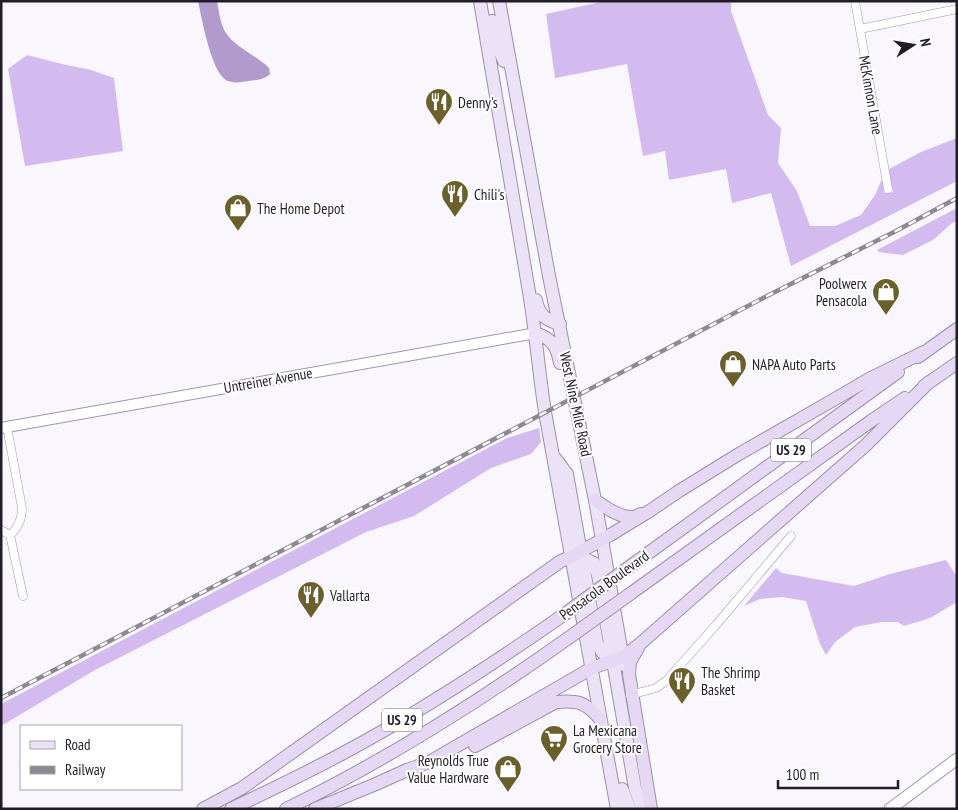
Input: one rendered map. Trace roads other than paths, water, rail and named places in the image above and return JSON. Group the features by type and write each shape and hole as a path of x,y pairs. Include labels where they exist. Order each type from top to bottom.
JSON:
{"highway":[{"name":"Pensacola Boulevard","path":"232,809 347,752 481,672 562,616 957,329"},
{"path":"203,809 242,788 562,561 578,556 739,454 869,380 924,352"},
{"name":"Pensacola Boulevard","path":"286,809 354,775 464,710 515,676 871,421 957,363"},
{"path":"431,761 592,668 616,658 641,643 866,445 929,382"},
{"path":"595,500 609,510 632,517 648,512"},
{"path":"641,643 630,662 630,695 651,809"},
{"path":"315,809 407,770 469,749 556,702 571,700 580,702 600,719"}],"main road":[{"name":"West Nine Mile Road","path":"480,1 536,333 539,371 553,456 566,474 578,556"},
{"path":"488,1 494,36 515,89"},
{"name":"West Nine Mile Road","path":"499,1 549,276 595,500 602,540 616,658 630,695 644,809"},
{"path":"519,229 527,239 539,311 548,321 560,324"},
{"path":"536,333 552,342 558,352 564,380 572,390"},
{"path":"578,556 597,643 602,653 616,658 635,788 644,809"},
{"path":"578,556 592,668 617,809"},
{"path":"604,743 615,757 626,809"},
{"path":"890,809 957,759"},
{"path":"622,789 630,809"}],"street":[{"name":"McKinnon Lane","path":"855,1 888,189"},
{"path":"860,29 957,9"},
{"name":"Untreiner Avenue","path":"4,427 536,333"},
{"path":"4,427 22,508 18,526 10,535"},
{"path":"1,530 10,535 23,596"},
{"path":"630,695 656,688 667,680 791,536"}],"railway":[{"path":"1,698 957,198"}],"place":[{"name":"Denny's","path":"439,126"},
{"name":"Chili's","path":"455,218"},
{"name":"The Home Depot","path":"238,232"},
{"name":"Poolwerx Pensacola","path":"886,316"},
{"name":"NAPA Auto Parts","path":"733,388"},
{"name":"Vallarta","path":"311,619"},
{"name":"The Shrimp Basket","path":"682,705"},
{"name":"La Mexicana Grocery Store","path":"554,763"},
{"name":"Reynolds True Value Hardware","path":"508,793"}]}
